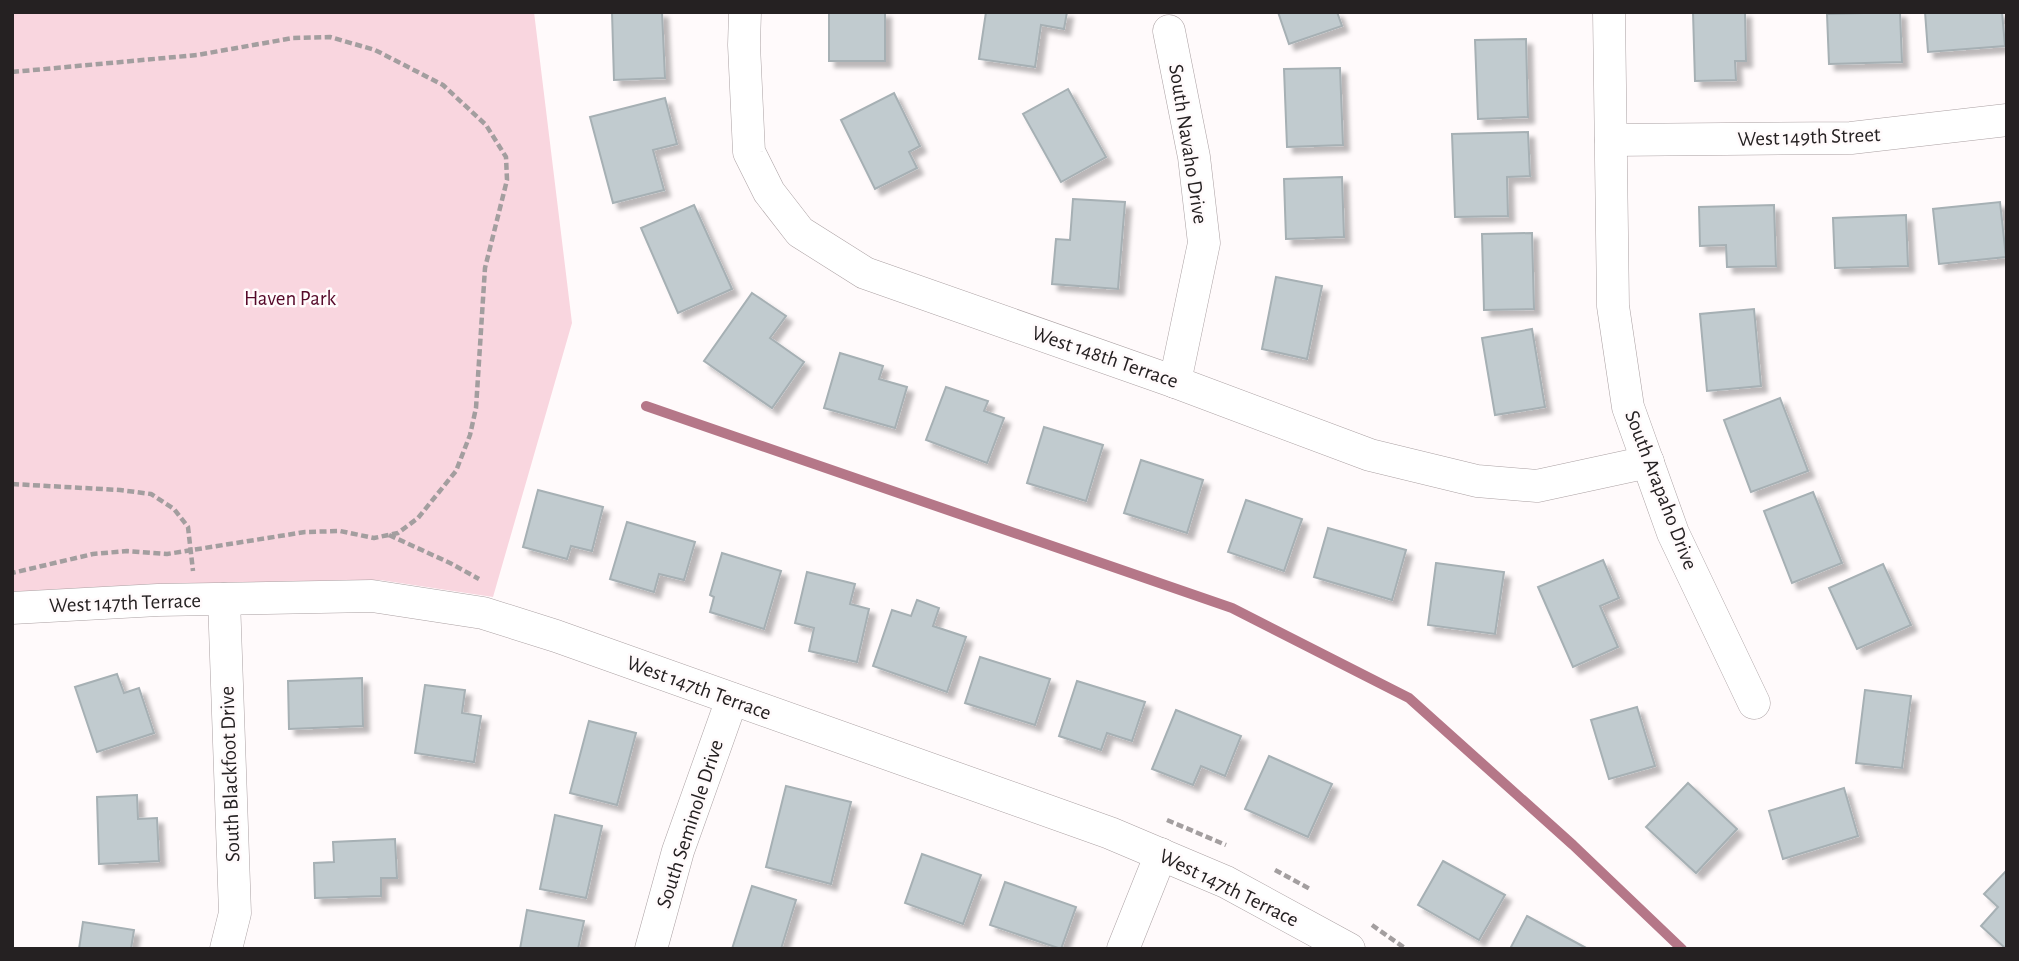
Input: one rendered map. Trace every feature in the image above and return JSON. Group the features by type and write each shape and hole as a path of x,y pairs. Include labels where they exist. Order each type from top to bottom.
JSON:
{"street":[{"name":"West 148th Terrace","path":"745,12 744,45 750,152 769,192 800,232 865,273 1175,382 1370,455 1477,481 1537,486 1648,462"},
{"name":"South Arapaho Drive","path":"1609,12 1613,306 1628,407 1673,534 1754,703"},
{"name":"South Navaho Drive","path":"1169,31 1194,157 1204,243 1175,382"},
{"name":"West 149th Street","path":"1611,140 1851,138 2007,120"},
{"name":"West 147th Terrace","path":"12,608 209,599 372,596 483,613 556,636 1110,833 1226,882 1349,949"},
{"name":"South Blackfoot Drive","path":"209,599 235,913 226,949"},
{"name":"South Seminole Drive","path":"651,949 678,851 732,699"},
{"path":"1123,949 1161,854"}],"path":[{"path":"12,72 197,55 293,38 330,37 374,50 443,85 486,125 506,157 507,180 485,268 476,408 470,435 456,471 418,517 398,533 374,538 340,531 305,532 167,554 127,551 93,554 12,573"},
{"path":"12,484 150,494 174,509 188,527 192,551 209,599"}],"green space":[{"name":"Haven Park","path":"12,12 534,12 572,323 493,597 380,580 12,592"}],"building":[{"path":"612,12 662,12 665,78 614,80"},
{"path":"829,12 885,12 885,61 829,61"},
{"path":"986,12 1067,12 1064,29 1041,25 1035,67 979,59"},
{"path":"1278,12 1337,12 1342,26 1289,44"},
{"path":"1693,12 1745,12 1746,61 1735,61 1736,80 1695,81"},
{"path":"1900,12 1902,62 1829,64 1827,14"},
{"path":"1925,12 2002,12 2005,46 1928,52"},
{"path":"1526,39 1528,117 1478,119 1475,40"},
{"path":"1340,68 1343,145 1287,147 1284,69"},
{"path":"1068,89 1106,157 1061,182 1023,114"},
{"path":"894,93 920,146 909,152 917,168 875,189 841,120"},
{"path":"665,98 677,144 653,150 664,190 613,203 590,117"},
{"path":"1528,132 1530,176 1507,177 1508,216 1455,217 1452,134"},
{"path":"1342,177 1344,237 1286,239 1284,179"},
{"path":"1073,199 1125,202 1118,289 1052,284 1056,239 1070,240"},
{"path":"2000,202 2006,257 1939,264 1933,209"},
{"path":"694,205 732,289 678,313 641,228"},
{"path":"1774,205 1776,266 1727,267 1726,245 1700,246 1699,207"},
{"path":"1906,215 1908,266 1835,268 1833,218"},
{"path":"1532,233 1534,309 1484,310 1482,234"},
{"path":"1276,277 1322,286 1307,359 1262,349"},
{"path":"752,293 786,316 770,338 804,362 772,408 704,361"},
{"path":"1754,309 1761,386 1707,391 1700,314"},
{"path":"1532,329 1545,407 1495,415 1482,338"},
{"path":"840,353 883,366 879,379 907,387 895,428 824,408"},
{"path":"946,387 988,401 984,411 1004,418 987,463 926,440"},
{"path":"1780,398 1808,471 1751,492 1724,420"},
{"path":"1044,427 1103,445 1086,501 1027,483"},
{"path":"1141,460 1203,480 1187,533 1124,513"},
{"path":"538,490 603,507 592,551 571,546 567,559 523,547"},
{"path":"1813,492 1842,563 1792,583 1764,511"},
{"path":"1246,500 1302,519 1284,571 1228,552"},
{"path":"627,522 695,542 684,580 659,574 654,592 610,579"},
{"path":"1328,528 1406,550 1392,600 1314,577"},
{"path":"722,553 781,571 764,629 710,612 714,597 710,595"},
{"path":"1603,560 1619,598 1600,606 1618,647 1573,667 1538,587"},
{"path":"1436,563 1504,572 1495,634 1428,625"},
{"path":"1883,564 1911,625 1857,649 1829,588"},
{"path":"807,572 855,584 850,604 869,609 857,662 809,651 814,628 795,623"},
{"path":"917,600 939,608 933,626 966,637 947,692 873,666 892,610 911,616"},
{"path":"980,657 1050,679 1035,725 965,703"},
{"path":"117,674 124,693 139,688 154,733 97,752 75,687"},
{"path":"362,678 363,726 289,729 288,681"},
{"path":"1077,681 1145,702 1132,741 1107,733 1101,750 1059,736"},
{"path":"425,685 465,690 462,713 481,716 474,762 415,753"},
{"path":"1865,690 1911,696 1902,768 1856,763"},
{"path":"1637,707 1655,766 1609,779 1591,720"},
{"path":"1176,710 1241,736 1225,776 1201,766 1193,785 1152,769"},
{"path":"589,721 636,733 617,805 570,793"},
{"path":"1269,756 1332,784 1308,837 1245,809"},
{"path":"1688,783 1737,829 1696,873 1646,827"},
{"path":"786,786 851,802 831,884 766,867"},
{"path":"1844,788 1858,836 1783,859 1769,811"},
{"path":"137,795 138,819 157,818 159,861 99,864 97,797"},
{"path":"555,815 602,826 586,898 540,889"},
{"path":"395,839 397,878 381,878 381,896 315,898 314,863 334,862 333,842"},
{"path":"922,854 981,875 963,924 905,903"},
{"path":"1443,861 1505,895 1479,940 1418,905"},
{"path":"2007,870 2006,949 1981,926 1998,907 1984,894"},
{"path":"1005,882 1076,907 1061,949 990,925"},
{"path":"752,886 796,900 781,949 732,949"},
{"path":"527,910 584,921 578,949 520,949"},
{"path":"1527,916 1588,949 1510,949"},
{"path":"83,922 134,930 131,949 79,949"}],"waterway":[{"path":"646,406 1232,608 1409,698 1573,845 1682,949"}]}
